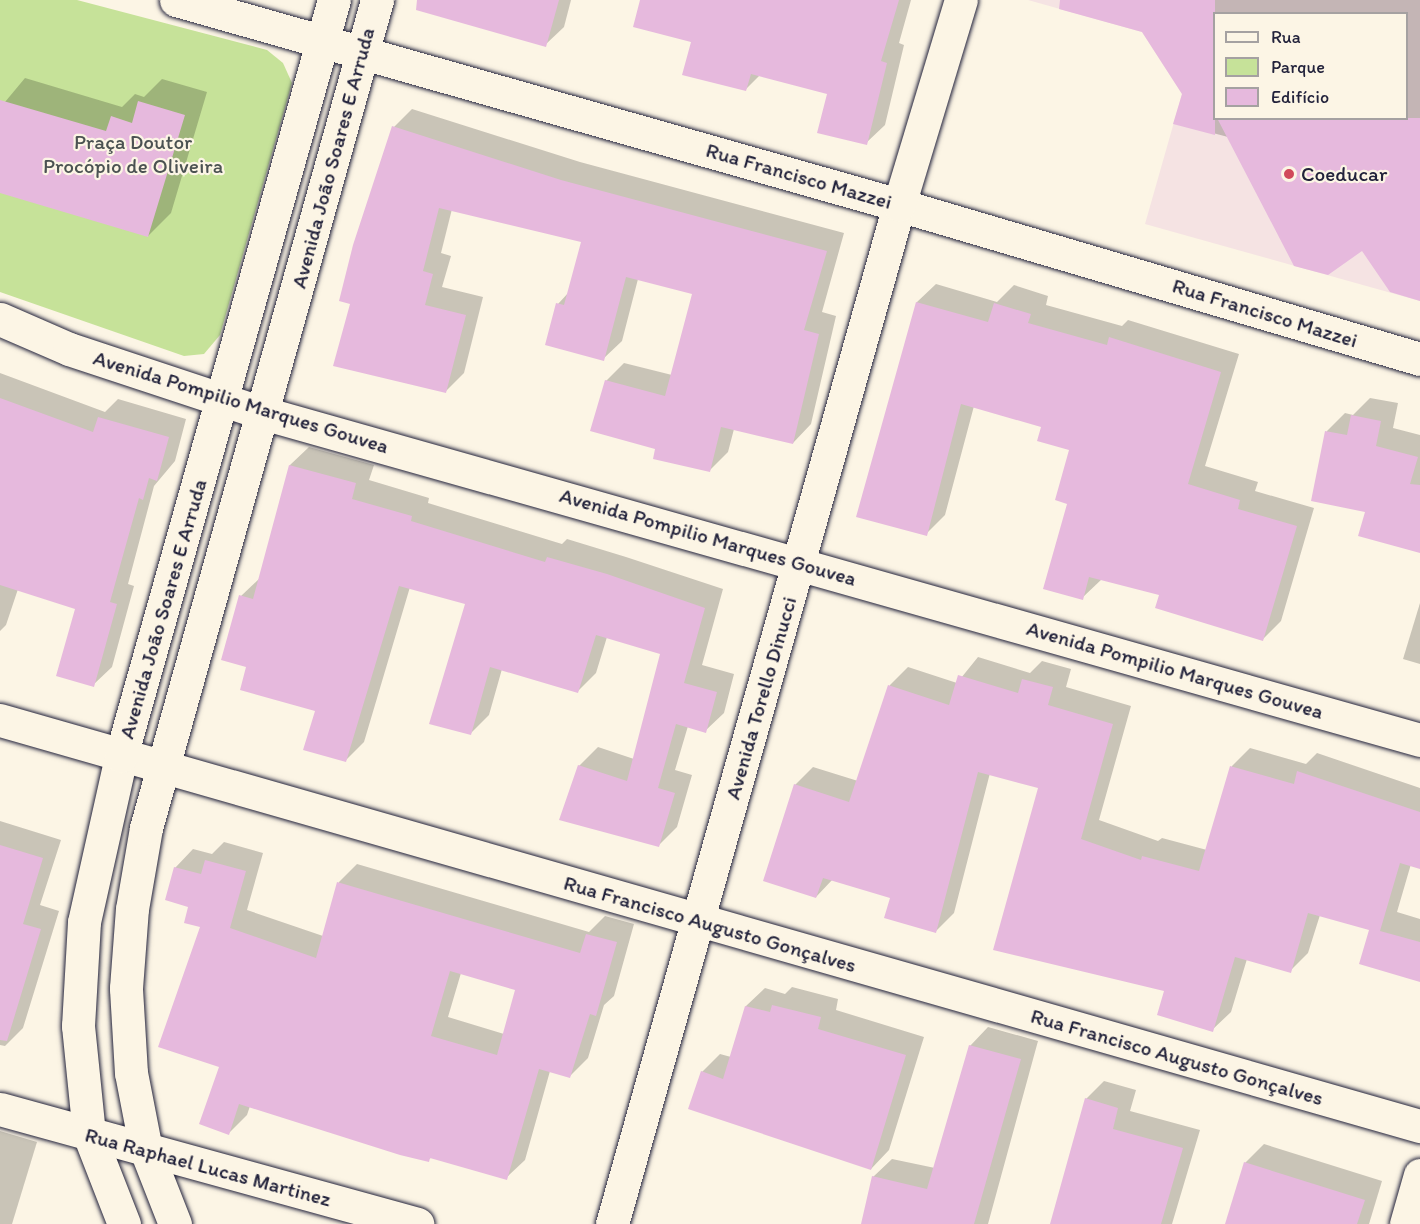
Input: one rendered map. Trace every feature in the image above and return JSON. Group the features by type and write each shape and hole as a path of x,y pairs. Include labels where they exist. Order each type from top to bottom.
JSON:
{"street":[{"name":"Rua Francisco Mazzei","path":"176,0 899,205 1420,359"},
{"name":"Avenida João Soares E Arruda","path":"124,1224 89,1134 78,1026 84,922 121,756 334,0"},
{"name":"Avenida João Soares E Arruda","path":"175,1224 146,1150 131,1072 126,988 132,909 160,766 263,413 377,0"},
{"name":"Avenida Torello Dinucci","path":"612,1224 899,205 961,0"},
{"name":"Avenida Pompilio Marques Gouvea","path":"0,320 69,349 263,413 800,562 1420,740"},
{"name":"Rua Francisco Augusto Gonçalves","path":"0,720 1420,1126"},
{"name":"Rua Raphael Lucas Martinez","path":"0,1109 417,1224"},
{"path":"1406,1224 1420,1175"}],"shaded area":[{"name":"Coeducar","path":"1028,0 1420,0 1420,301 1145,224 1182,94 1142,32"}],"green space":[{"name":"Praça Doutor Procópio de Oliveira","path":"0,0 77,0 267,50 283,63 292,83 220,335 204,354 184,356 0,292"}],"building":[{"path":"417,0 559,0 546,47 416,10"},
{"path":"640,0 899,0 881,61 887,63 867,145 817,133 827,94 751,74 746,91 682,75 691,42 633,27"},
{"path":"1060,0 1215,0 1213,120 1215,120 1215,135 1173,124 1182,94 1142,32 1059,9"},
{"path":"0,100 106,131 111,116 132,123 138,101 185,115 148,237 0,193"},
{"path":"1408,118 1420,118 1420,301 1390,292 1362,251 1328,275 1294,266 1218,120 1408,120"},
{"path":"392,126 561,180 827,251 804,330 819,334 793,444 721,427 710,472 653,459 655,449 590,431 605,380 665,396 692,294 626,277 604,361 545,345 556,303 564,305 581,242 439,208 423,271 433,274 425,305 466,315 446,393 333,366 350,304 339,301 353,245"},
{"path":"916,302 988,322 994,303 1031,314 1028,323 1107,345 1109,337 1221,372 1188,484 1240,500 1238,509 1297,526 1263,641 1155,608 1159,595 1089,577 1083,600 1043,589 1067,504 1055,500 1069,450 1037,441 1041,427 961,404 927,536 856,517"},
{"path":"0,398 93,432 98,417 169,437 157,481 149,478 143,500 139,498 110,602 117,604 94,687 56,676 75,609 0,585"},
{"path":"1351,415 1381,421 1376,446 1418,457 1410,484 1420,485 1420,553 1358,536 1365,512 1311,501 1325,431 1347,435"},
{"path":"289,465 356,483 352,499 412,516 411,521 545,562 547,557 607,574 705,608 684,683 717,692 706,733 676,724 658,788 675,793 659,847 559,820 578,765 627,781 660,654 596,635 578,693 490,667 471,735 429,724 465,604 399,586 346,762 303,750 315,711 240,690 246,667 221,660 239,595 253,599"},
{"path":"958,675 1018,693 1022,679 1053,687 1048,705 1113,724 1081,839 1141,860 1142,856 1199,871 1230,766 1294,784 1297,771 1420,812 1420,869 1400,863 1380,931 1420,942 1420,982 1359,964 1369,930 1308,913 1291,973 1235,957 1213,1032 1157,1015 1164,991 993,950 1038,788 978,772 936,933 884,918 890,898 823,878 816,898 763,881 794,784 849,802 888,685 949,705"},
{"path":"0,845 43,858 23,924 41,929 7,1041 0,1040"},
{"path":"205,860 246,871 230,928 316,958 337,882 580,953 586,934 617,942 596,1016 590,1014 570,1078 539,1069 507,1180 430,1158 429,1162 400,1155 239,1104 229,1135 199,1124 219,1067 158,1047 200,927 184,923 188,907 165,900 174,867 201,874","holes":["450,971 515,990 497,1055 431,1036"]},
{"path":"772,1005 821,1017 818,1029 906,1055 871,1170 688,1109 701,1071 723,1079 745,1006 770,1012"},
{"path":"969,1045 1021,1059 974,1224 861,1224 872,1176 927,1189"},
{"path":"1085,1098 1118,1108 1113,1129 1183,1148 1161,1224 1050,1224"},
{"path":"1244,1162 1365,1200 1357,1224 1225,1224"}],"place":[{"name":"Coeducar","path":"1289,174"}]}
